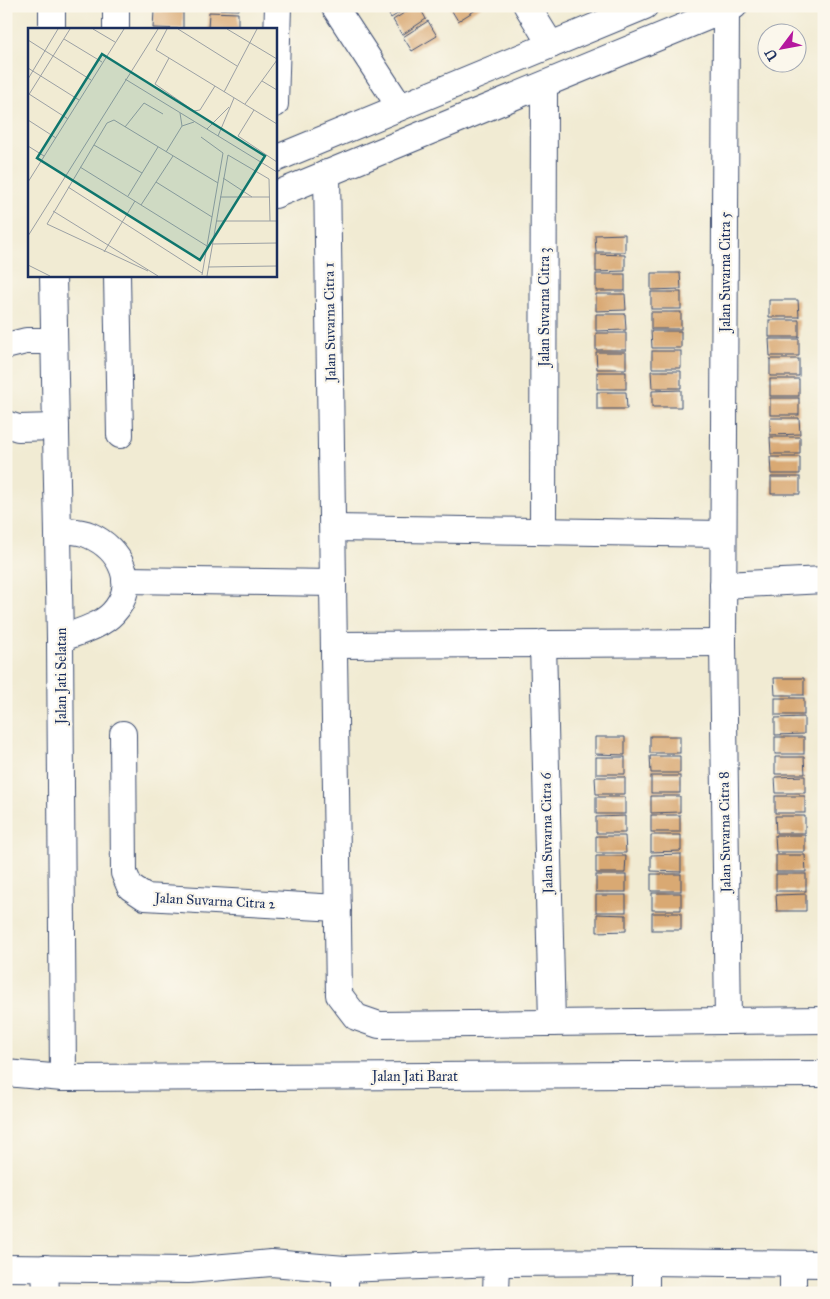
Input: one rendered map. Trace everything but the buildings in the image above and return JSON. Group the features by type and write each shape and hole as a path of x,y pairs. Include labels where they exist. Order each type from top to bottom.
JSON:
{"street":[{"path":"52,6 52,28"},
{"path":"116,6 116,28"},
{"path":"276,71 278,6"},
{"path":"334,6 400,107"},
{"path":"527,6 552,45"},
{"path":"276,159 645,6"},
{"path":"276,195 730,8"},
{"name":"Jalan Suvarna Citra 5","path":"723,585 730,8"},
{"name":"Jalan Suvarna Citra 3","path":"543,530 544,85"},
{"name":"Jalan Suvarna Citra 1","path":"327,173 334,644"},
{"name":"Jalan Jati Selatan","path":"53,276 53,341 59,530 63,1078"},
{"path":"117,276 120,435"},
{"path":"6,346 26,341 53,341"},
{"path":"6,424 18,428 56,427"},
{"path":"332,528 723,534"},
{"path":"59,530 88,534 106,545 122,561 125,580 121,602 112,614 101,622 60,638"},
{"path":"125,580 333,583"},
{"path":"723,585 824,580"},
{"name":"Jalan Suvarna Citra 8","path":"723,585 728,1021"},
{"name":"Jalan Suvarna Citra 6","path":"543,643 552,1023"},
{"path":"723,643 334,644 339,995 356,1017 379,1025 824,1020"},
{"name":"Jalan Suvarna Citra 2","path":"123,734 124,873 130,887 146,897 338,908"},
{"name":"Jalan Jati Barat","path":"6,1073 63,1078 824,1074"},
{"path":"646,1262 646,1293"},
{"path":"6,1268 46,1280 188,1282 271,1263 345,1281 496,1264 646,1262 824,1264"},
{"path":"496,1264 496,1293"},
{"path":"793,1264 793,1293"}]}
